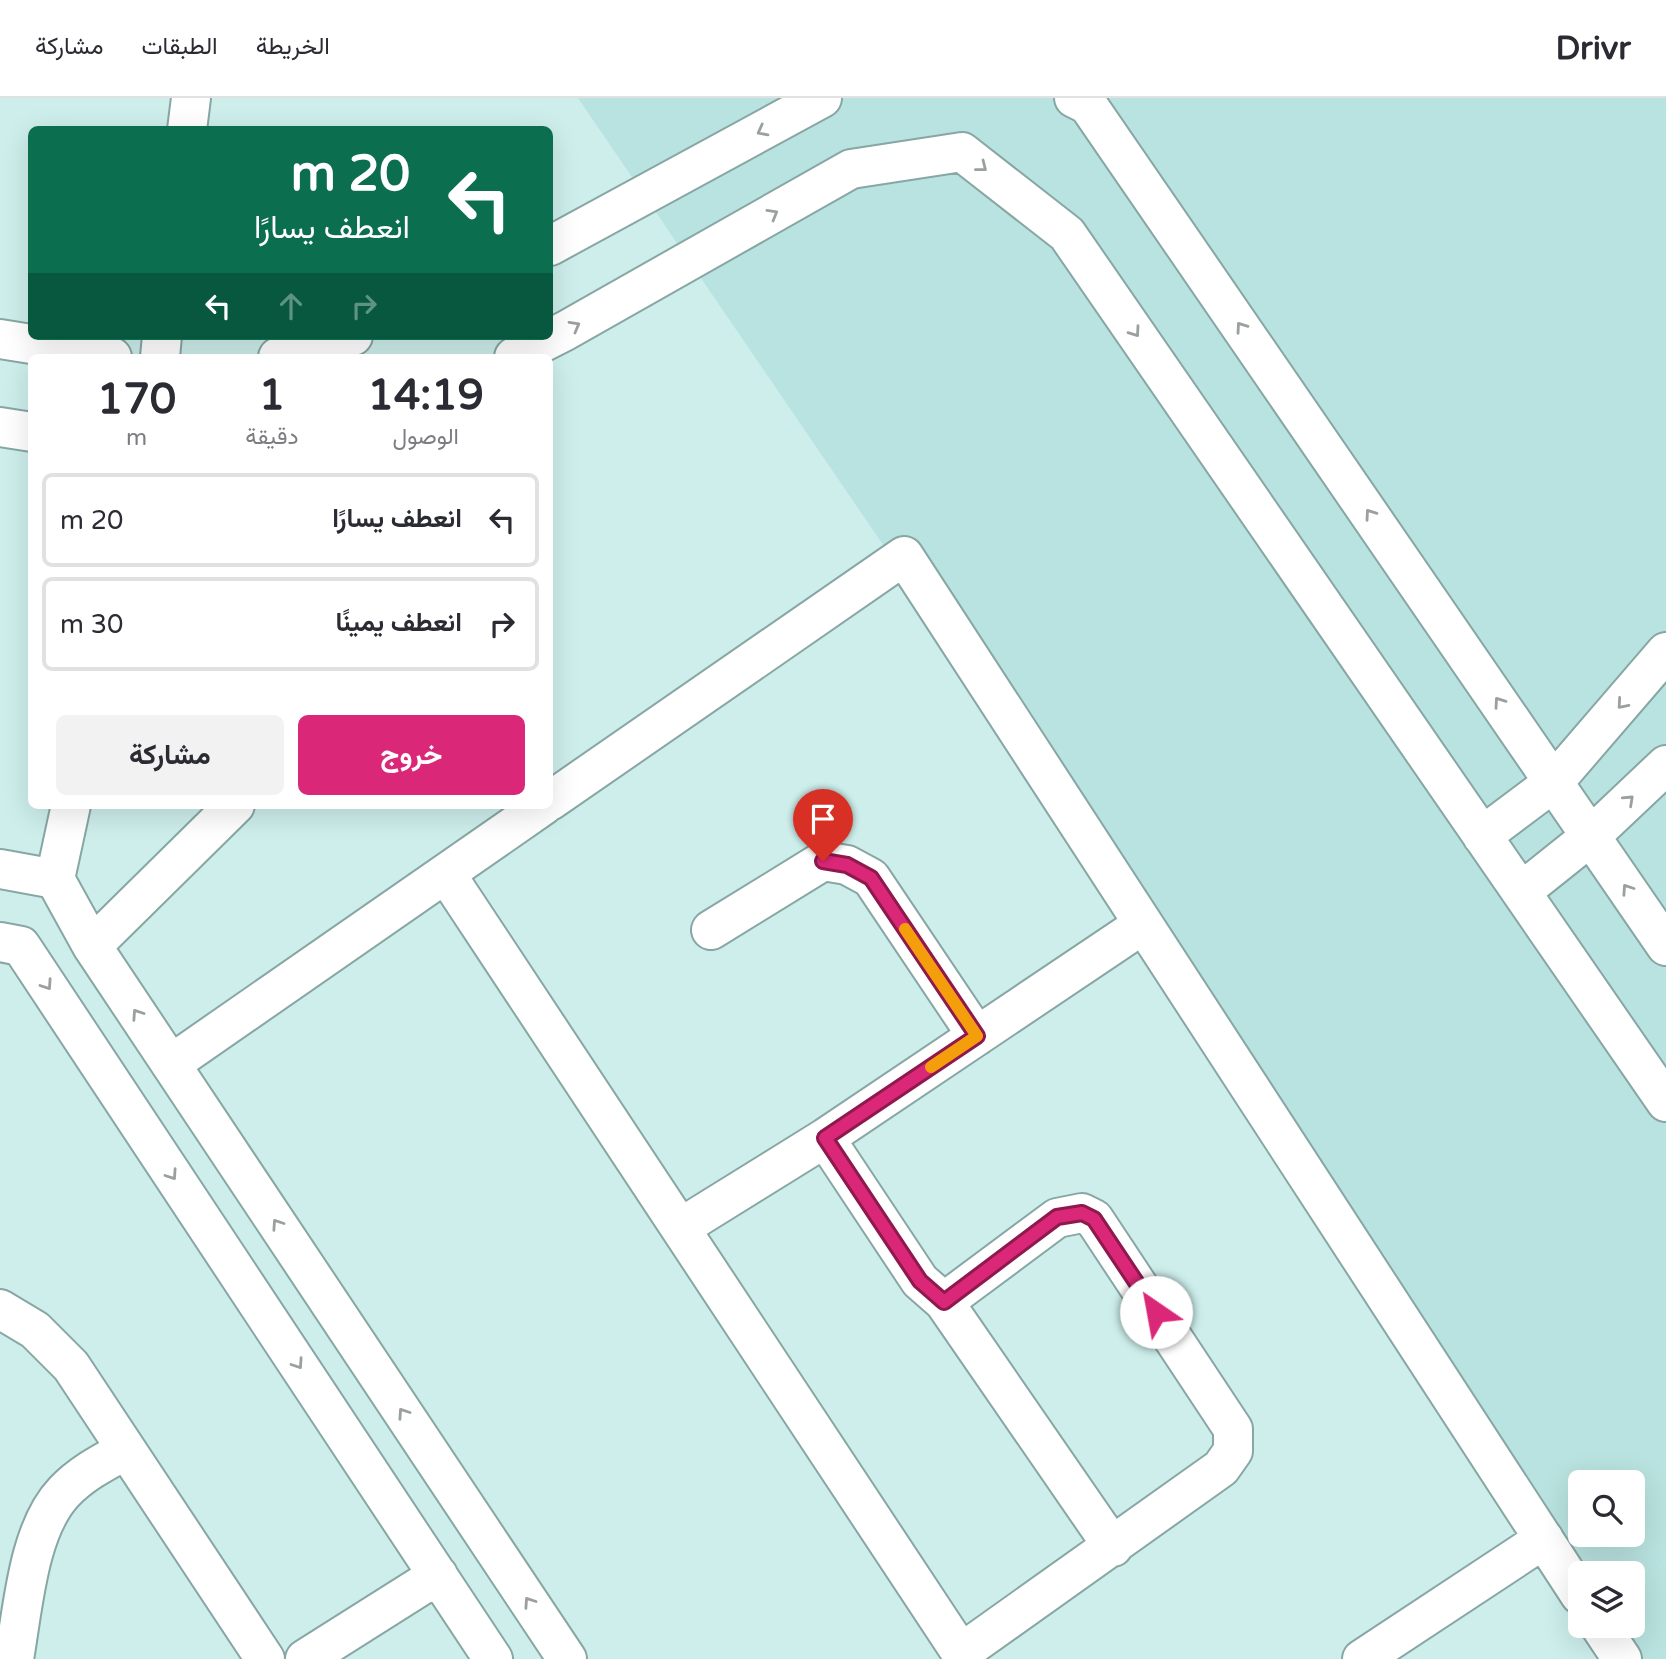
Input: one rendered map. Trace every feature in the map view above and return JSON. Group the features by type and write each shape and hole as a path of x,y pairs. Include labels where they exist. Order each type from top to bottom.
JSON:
{"street":[{"path":"188,126 191,98"},
{"path":"553,244 821,98"},
{"path":"1074,98 1088,104 1666,946"},
{"path":"553,337 851,169 962,152 1067,233 1666,1102"},
{"path":"0,339 93,354"},
{"path":"289,354 338,340"},
{"path":"520,354 547,340"},
{"path":"0,427 28,431"},
{"path":"553,800 904,556 1568,1576"},
{"path":"1482,836 1554,782 1666,652"},
{"path":"1521,892 1591,836 1666,765"},
{"path":"70,809 55,879 92,946 567,1659"},
{"path":"92,946 231,809"},
{"path":"171,1064 538,809"},
{"path":"711,930 823,861 847,865 871,878 977,1036"},
{"path":"0,869 55,879"},
{"path":"446,874 963,1656 1221,1468 1233,1451 1233,1429 1094,1219 1082,1213 1057,1217 944,1302"},
{"path":"680,1228 825,1138 1142,925"},
{"path":"0,942 21,946 493,1659"},
{"path":"825,1138 920,1281 944,1302 1113,1547"},
{"path":"0,1309 35,1330 71,1366 265,1659"},
{"path":"14,1659 40,1530 63,1493 93,1467 126,1450"},
{"path":"1362,1659 1544,1539"},
{"path":"305,1659 438,1575"},
{"path":"1608,1638 1622,1659"}],"shaded area":[{"path":"578,98 1666,98 1666,1659 1643,1659 1628,1638 1645,1638 1645,1561 1577,1561"}],"slow traffic":[{"path":"905,929 977,1036 931,1067"}],"route":[{"path":"823,861 847,865 871,878 977,1036 825,1138 920,1281 944,1302 1057,1217 1082,1213 1094,1219 1156,1312"}]}
